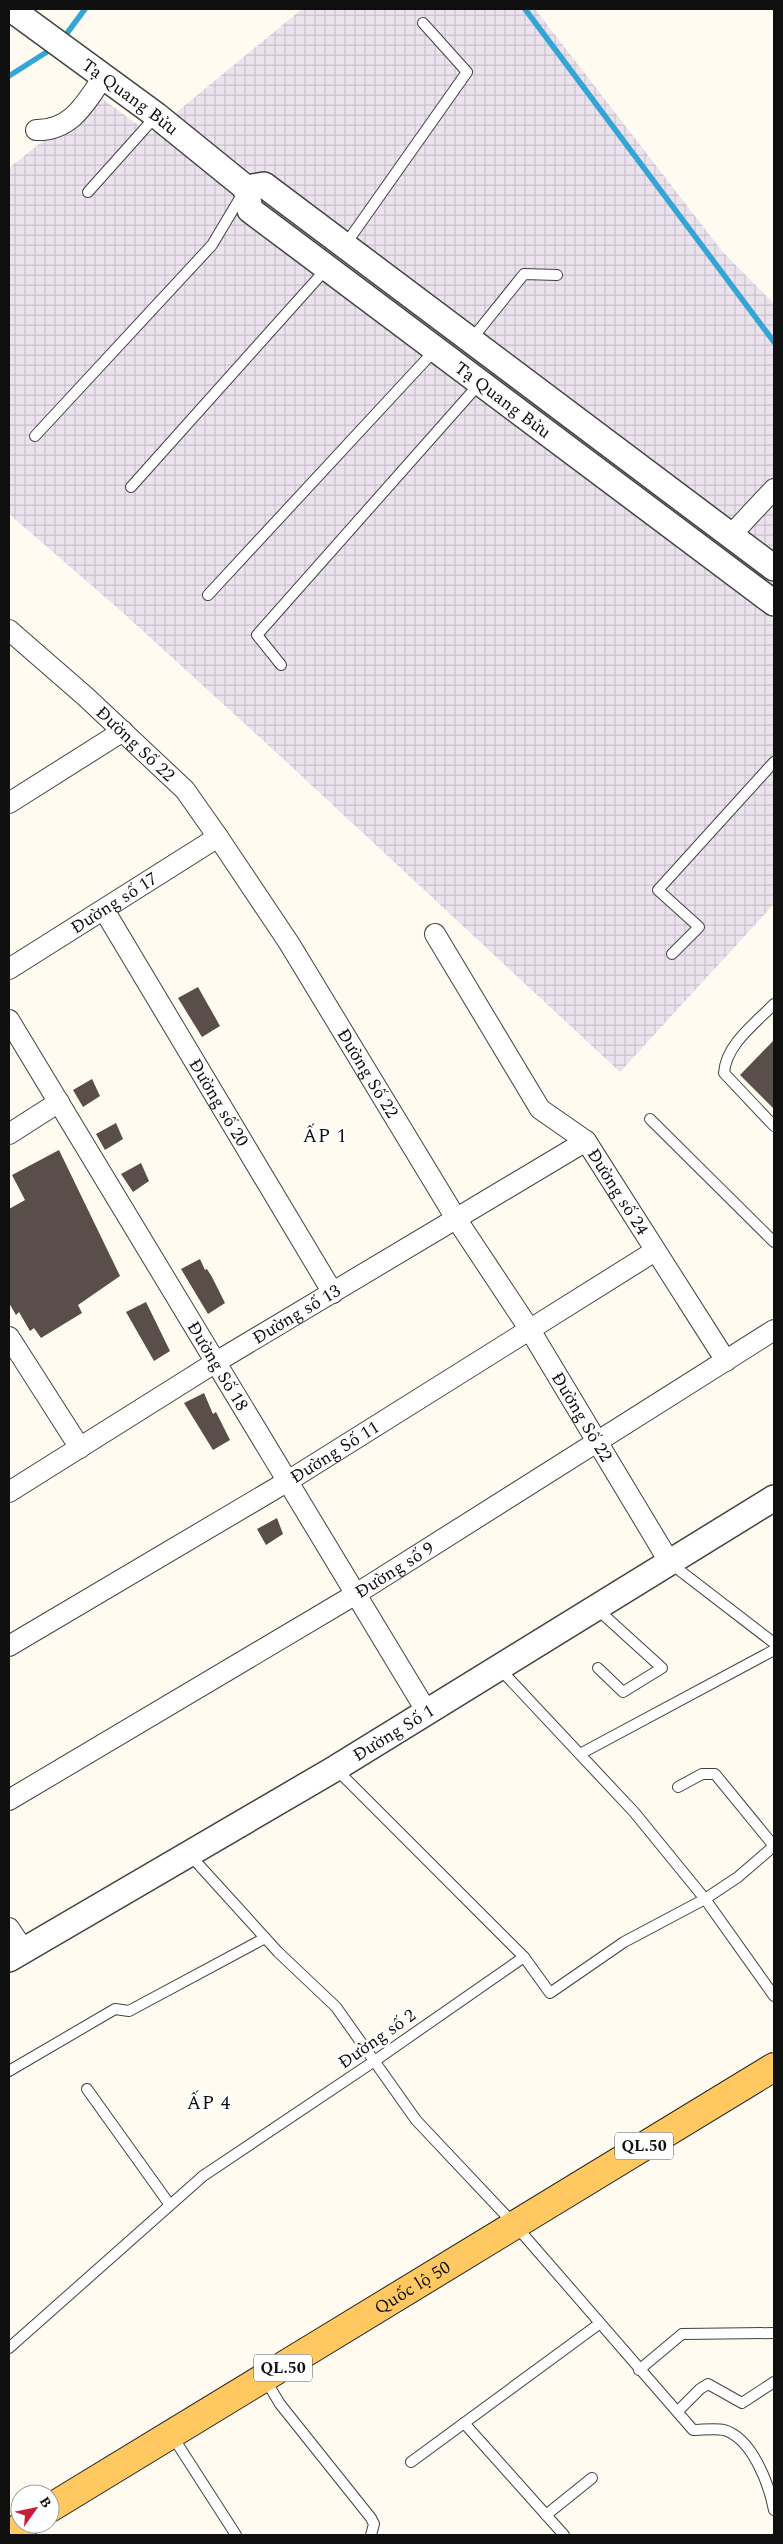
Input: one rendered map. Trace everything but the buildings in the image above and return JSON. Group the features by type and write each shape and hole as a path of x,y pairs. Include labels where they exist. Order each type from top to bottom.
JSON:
{"main road":[{"name":"Quốc lộ 50","path":"60,2502 774,2067"}],"street":[{"name":"Tạ Quang Bửu","path":"11,9 156,115 246,188 250,210 774,603"},
{"path":"36,130 59,127 75,118 104,76"},
{"name":"Tạ Quang Bửu","path":"246,188 264,185 774,568"},
{"path":"641,503 657,480"},
{"path":"731,535 774,489"},
{"name":"Đường Số 22","path":"9,630 123,731 185,790 289,943 457,1220 530,1330 670,1563"},
{"path":"9,803 123,731"},
{"name":"Đường số 17","path":"9,970 218,837"},
{"name":"Đường số 20","path":"104,910 333,1293"},
{"name":"Đường số 24","path":"435,934 540,1109 586,1142 726,1361"},
{"name":"Đường Số 18","path":"9,1020 427,1712"},
{"path":"9,1134 59,1102"},
{"name":"Đường số 13","path":"9,1492 216,1362 586,1142"},
{"name":"Đường Số 11","path":"9,1646 288,1481 655,1251"},
{"name":"Đường số 9","path":"9,1800 356,1594 774,1330"},
{"path":"9,1337 80,1448"},
{"name":"Đường Số 1","path":"16,1954 336,1768 774,1498"},
{"path":"9,1928 16,1954"}],"lane":[{"path":"345,245 467,72 423,22"},
{"path":"88,192 156,115"},
{"path":"35,436 212,245 246,188"},
{"path":"131,487 327,268"},
{"path":"471,340 524,274 557,274"},
{"path":"208,595 436,349"},
{"path":"281,665 257,635 480,383"},
{"path":"672,954 699,927 658,890 774,762"},
{"path":"774,1004 735,1044 725,1063 724,1073 774,1126"},
{"path":"650,1119 774,1242"},
{"path":"670,1563 774,1643"},
{"path":"596,1608 662,1668 623,1692 598,1668"},
{"path":"580,1754 774,1650"},
{"path":"499,1668 634,1812 704,1898 774,1996"},
{"path":"336,1768 524,1957 550,1993 624,1942 738,1877 774,1846 715,1774 702,1774 678,1787"},
{"path":"188,1853 266,1938 336,2007 373,2062 416,2120 515,2225 693,2430 724,2430 744,2441 770,2488 774,2510"},
{"path":"9,2071 115,2009 129,2011 266,1938"},
{"name":"Đường số 2","path":"9,2348 203,2176 373,2062 524,1957"},
{"path":"87,2089 170,2205"},
{"path":"410,2462 599,2324"},
{"path":"639,2370 682,2334 774,2333"},
{"path":"265,2378 280,2404 371,2518 374,2524 371,2535"},
{"path":"678,2411 700,2389 708,2384 742,2403 774,2382"},
{"path":"464,2423 564,2535"},
{"path":"171,2433 236,2535"},
{"path":"546,2515 592,2478"}],"shaded area":[{"path":"302,9 535,9 722,251 774,304 774,904 620,1072 280,756 121,611 9,514 9,168 99,96 150,134"}],"waterway":[{"path":"62,40 85,9"},
{"path":"525,9 774,342"},
{"path":"9,76 53,48"}],"district":[{"name":"ẤP 1","path":"325,1136"},
{"name":"ẤP 4","path":"209,2103"}]}
